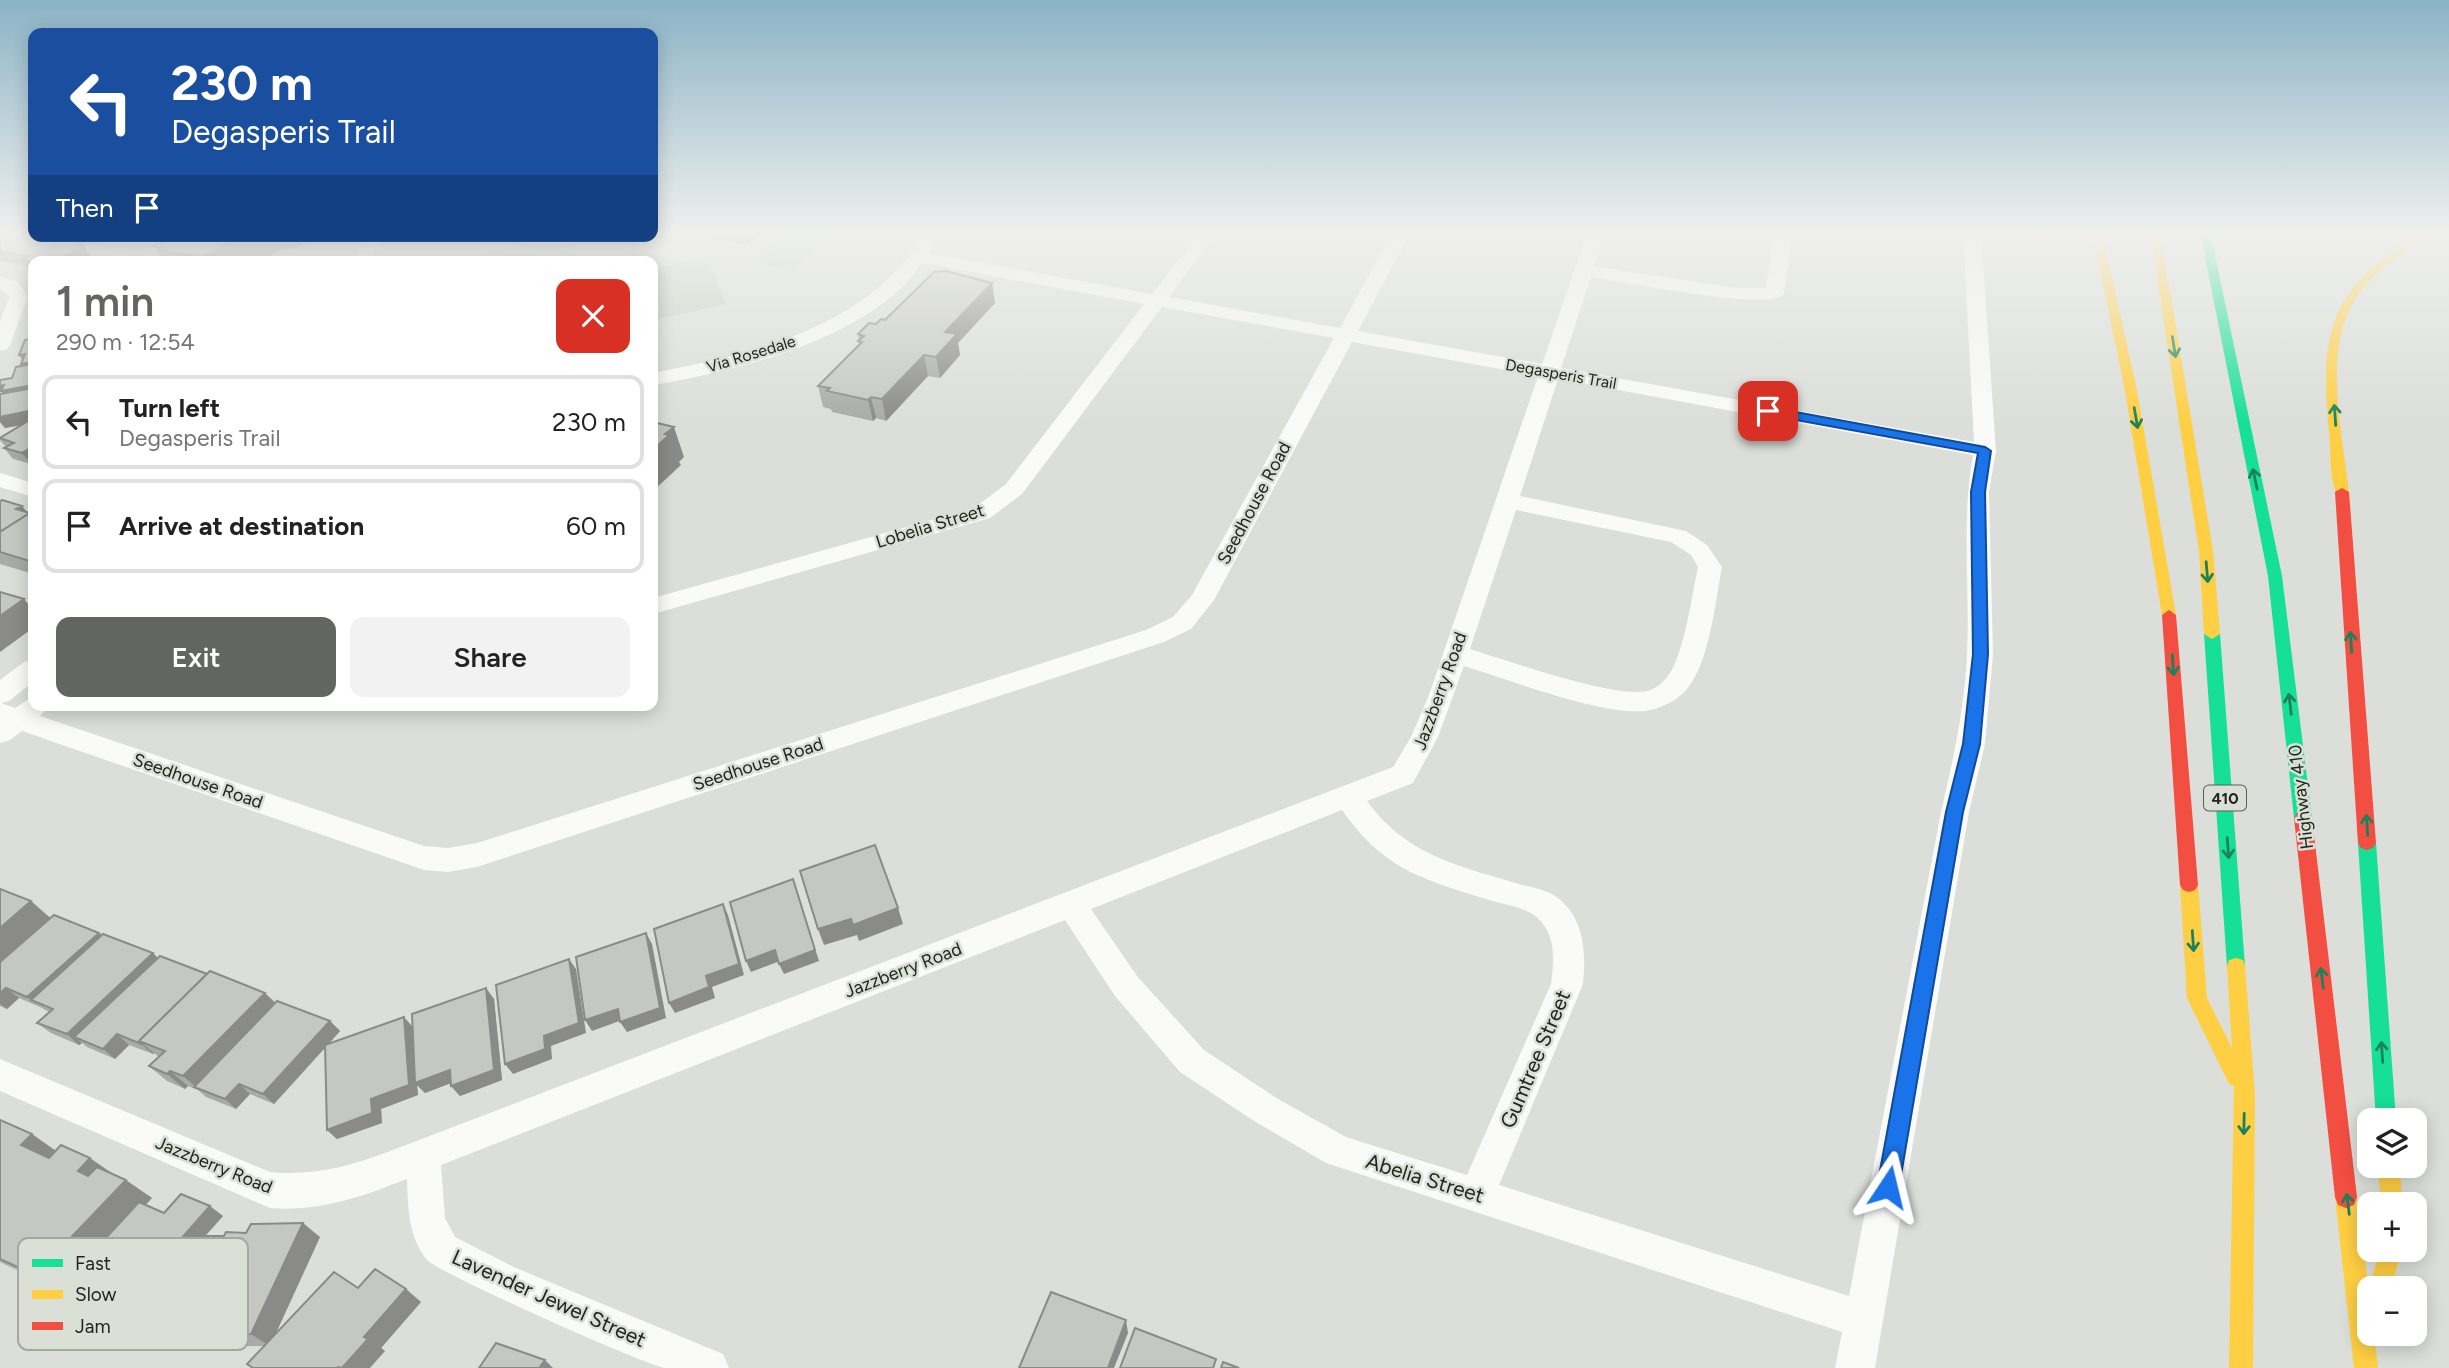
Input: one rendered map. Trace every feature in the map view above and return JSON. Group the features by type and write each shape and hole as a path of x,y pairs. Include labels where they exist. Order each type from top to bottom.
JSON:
{"highway":[{"path":"2111,295 2132,391 2168,597 2197,998 2245,1095"},
{"name":"410","path":"2165,295 2206,551 2245,1095 2241,1368"},
{"name":"Highway 410","path":"2217,295 2275,576 2357,1277"},
{"path":"2350,295 2333,338 2332,370 2385,1108"},
{"name":"Highway 410","path":"2365,1346 2366,1368"}],"street":[{"path":"0,345 19,297 17,295"},
{"name":"Via Rosedale","path":"658,378 743,359 818,331 880,295"},
{"name":"Degasperis Trail","path":"1123,295 1985,451"},
{"name":"Lobelia Street","path":"658,605 982,513 996,505 1014,489 1161,295"},
{"name":"Seedhouse Road","path":"14,718 424,858 447,860 477,856 1171,630 1193,613 1202,600 1367,295"},
{"name":"Jazzberry Road","path":"0,1075 270,1190 317,1192 350,1183 424,1155 1403,775 1420,751 1455,654 1575,295"},
{"path":"1855,1368 1955,812 1971,744 1980,654 1978,492 1985,451 1976,295"},
{"path":"0,480 28,488"},
{"path":"1455,654 1607,697 1645,702 1667,694 1680,680 1710,567 1699,550 1678,536 1508,501"},
{"path":"0,694 28,673"},
{"name":"Gumtree Street","path":"1349,798 1372,830 1410,859 1435,871 1544,905 1563,927 1570,952 1567,984 1477,1194"},
{"name":"Abelia Street","path":"1071,904 1126,986 1192,1061 1266,1110 1338,1151 1864,1321"},
{"name":"Lavender Jewel Street","path":"424,1155 430,1234 442,1250 503,1281 709,1368"}],"green space":[{"path":"658,295 722,295 726,304 658,319"}],"building":[{"path":"911,295 981,295 945,332 957,334 936,357 924,355 882,399 871,397 868,400 827,391 830,388 818,386 862,342 858,341 864,336 858,334 869,323 876,324 881,319 885,320"},
{"path":"25,340 28,340 28,363 21,364 25,354 19,355"},
{"path":"28,365 28,386 1,391 4,385 0,386 0,380 12,378 16,367"},
{"path":"28,389 28,411 0,417 0,394"},
{"path":"28,421 28,450 22,453 4,448 14,443 0,438"},
{"path":"658,423 674,427 665,434 669,435 658,445"},
{"path":"0,501 22,506 16,509 28,514 0,532"},
{"path":"28,514 28,560 0,552 0,532"},
{"path":"0,592 24,599 0,616"},
{"path":"875,845 898,908 853,925 851,919 818,929 800,871"},
{"path":"793,879 815,950 779,964 775,950 746,961 730,902"},
{"path":"0,889 31,901 0,928"},
{"path":"723,904 739,964 706,976 709,987 669,1003 654,929"},
{"path":"54,915 99,933 27,997 6,988 0,993 0,962"},
{"path":"646,933 660,1008 620,1022 618,1009 585,1020 576,957"},
{"path":"103,934 153,953 67,1034 37,1023 53,1009 31,1000"},
{"path":"160,956 207,974 139,1041 141,1044 117,1034 103,1049 74,1037"},
{"path":"569,959 579,1023 544,1036 545,1049 505,1064 496,985"},
{"path":"210,971 265,993 183,1076 170,1071 167,1074 149,1066 165,1051 139,1041"},
{"path":"486,988 494,1070 451,1086 450,1070 415,1083 412,1014"},
{"path":"277,1001 330,1021 263,1094 239,1084 225,1099 194,1087"},
{"path":"404,1017 409,1085 371,1099 372,1113 327,1130 325,1045"},
{"path":"0,1120 32,1134 21,1145 49,1158 61,1145 90,1158 78,1171 88,1176 97,1167 126,1180 70,1238 18,1238 18,1267 0,1259"},
{"path":"181,1194 210,1206 182,1238 106,1238 139,1202 164,1213"},
{"path":"303,1223 251,1334 248,1334 248,1238 203,1238 224,1236 226,1232 246,1233 251,1224"},
{"path":"375,1269 406,1289 364,1337 368,1339 342,1368 253,1368 247,1364 334,1272 358,1288"},
{"path":"1051,1292 1126,1320 1108,1368 1019,1368"},
{"path":"1135,1328 1216,1359 1213,1368 1120,1368"},
{"path":"496,1343 545,1360 539,1368 479,1368"},
{"path":"1223,1362 1239,1368 1221,1368"}],"traffic: fast":[{"path":"2218,295 2275,576 2303,818"},
{"path":"2212,634 2236,966"},
{"path":"2367,843 2385,1108"}],"traffic: slow":[{"path":"2111,295 2131,391 2169,615"},
{"path":"2165,295 2206,551 2212,634"},
{"path":"2342,492 2332,374 2334,342 2343,312 2353,295"},
{"path":"2189,885 2197,998 2236,1077"},
{"path":"2236,966 2245,1095 2241,1368"},
{"path":"2390,1178 2391,1192"},
{"path":"2346,1197 2366,1368"},
{"path":"2383,1276 2388,1262"}],"traffic: jam":[{"path":"2342,492 2367,843"},
{"path":"2169,615 2189,885"},
{"path":"2303,818 2346,1197"}],"route":[{"path":"1768,411 1985,451 1978,492 1980,654 1971,744 1955,812 1888,1187"}]}
